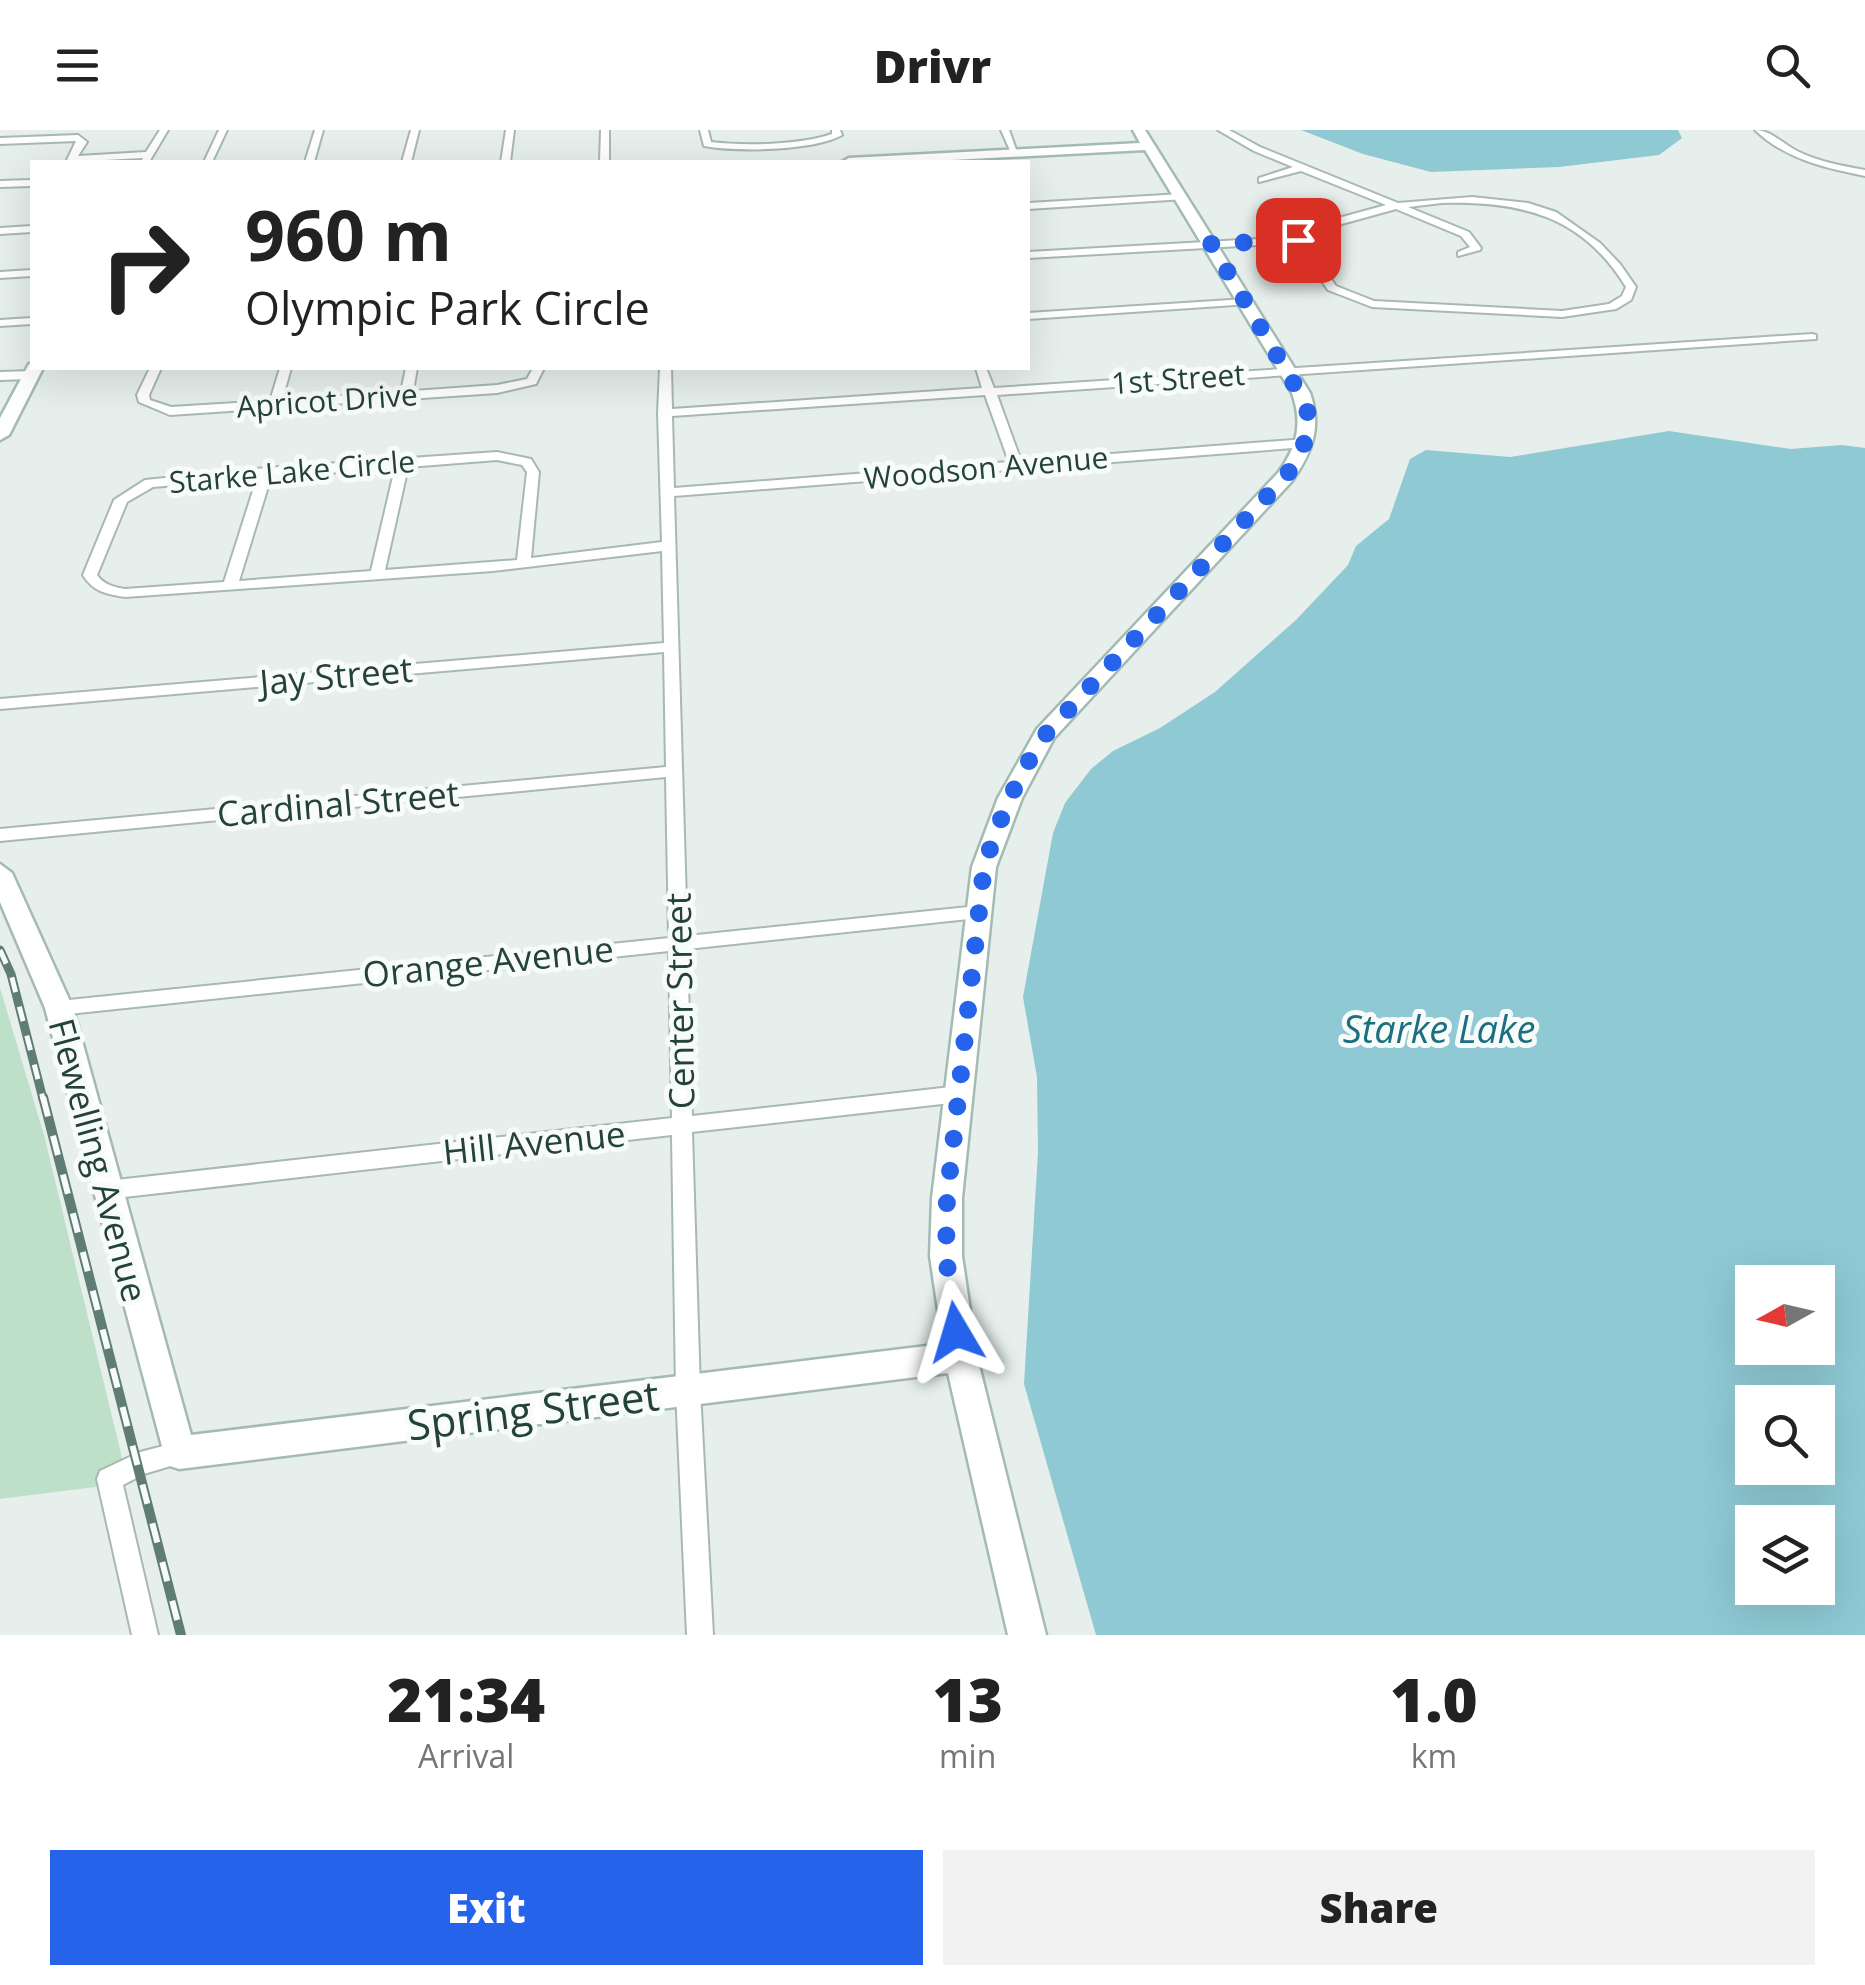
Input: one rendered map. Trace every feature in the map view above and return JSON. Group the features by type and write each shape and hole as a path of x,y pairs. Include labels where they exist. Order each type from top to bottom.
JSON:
{"main road":[{"path":"1028,1635 961,1356 946,1256 947,1198 984,867 1000,816 1021,772 1046,734 1285,477 1306,443 1307,406 1138,130"},
{"path":"886,160 1149,146"},
{"path":"0,435 33,371"},
{"name":"Flewelling Avenue","path":"0,873 59,1008 179,1453"},
{"name":"Spring Street","path":"179,1453 961,1356"}],"street":[{"path":"110,160 148,159 164,130"},
{"path":"209,160 223,130"},
{"path":"310,160 320,130"},
{"path":"407,160 415,130"},
{"path":"506,160 510,130"},
{"path":"605,130 605,160"},
{"path":"704,135 718,147 818,142 832,139 836,130"},
{"path":"1004,130 1016,153"},
{"path":"1222,130 1464,234 1476,248 1462,254"},
{"path":"1759,130 1776,146 1795,156 1865,173"},
{"path":"0,141 78,138 82,142 73,160"},
{"path":"1262,180 1303,167"},
{"path":"0,184 30,182"},
{"path":"1030,206 1182,197"},
{"path":"1030,255 1299,238 1360,212 1398,206 1504,202 1550,214 1569,224 1625,276 1631,287 1627,298 1612,307 1562,314 1372,304 1332,288 1299,238"},
{"path":"0,231 30,229"},
{"path":"0,275 30,273"},
{"path":"1030,316 1246,302"},
{"path":"0,324 30,321"},
{"name":"1st Street","path":"664,414 1812,337"},
{"name":"Apricot Drive","path":"154,370 143,395 156,409 512,387 532,381 537,370"},
{"path":"275,403 284,370"},
{"path":"406,395 411,370"},
{"name":"Center Street","path":"665,370 688,1390 700,1635"},
{"path":"982,370 1016,465"},
{"path":"0,376 33,371"},
{"name":"Woodson Avenue","path":"666,493 1306,443"},
{"name":"Starke Lake Circle","path":"524,563 533,472 526,462 498,456 173,479 134,490 121,500 90,575 93,582 106,590 125,593 377,576 524,563 580,552 668,546"},
{"path":"377,576 402,462"},
{"path":"230,586 266,472"},
{"name":"Jay Street","path":"0,704 671,646"},
{"name":"Cardinal Street","path":"0,835 676,771"},
{"name":"Orange Avenue","path":"59,1008 978,912"},
{"name":"Hill Avenue","path":"107,1190 960,1094"},
{"name":"Spring Street","path":"145,1635 109,1479 140,1464 179,1453"}],"green space":[{"path":"0,988 44,1135 128,1483 0,1499"}],"water":[{"path":"1301,130 1678,130 1682,138 1659,155 1559,167 1431,172 1363,154"},
{"name":"Starke Lake","path":"1669,431 1791,449 1842,445 1865,448 1865,1635 1096,1635 1024,1384 1038,1152 1037,1077 1023,997 1053,833 1065,803 1091,769 1113,751 1160,728 1215,692 1296,620 1348,565 1356,546 1389,519 1410,459 1426,450 1510,457"}],"railway":[{"path":"0,950 11,974 43,1099"},
{"path":"43,1097 181,1635"}],"route":[{"path":"956,1332 946,1256 947,1198 984,867 1000,816 1021,772 1046,734 1285,477 1301,455 1309,430 1307,406 1211,244 1298,240"}]}
